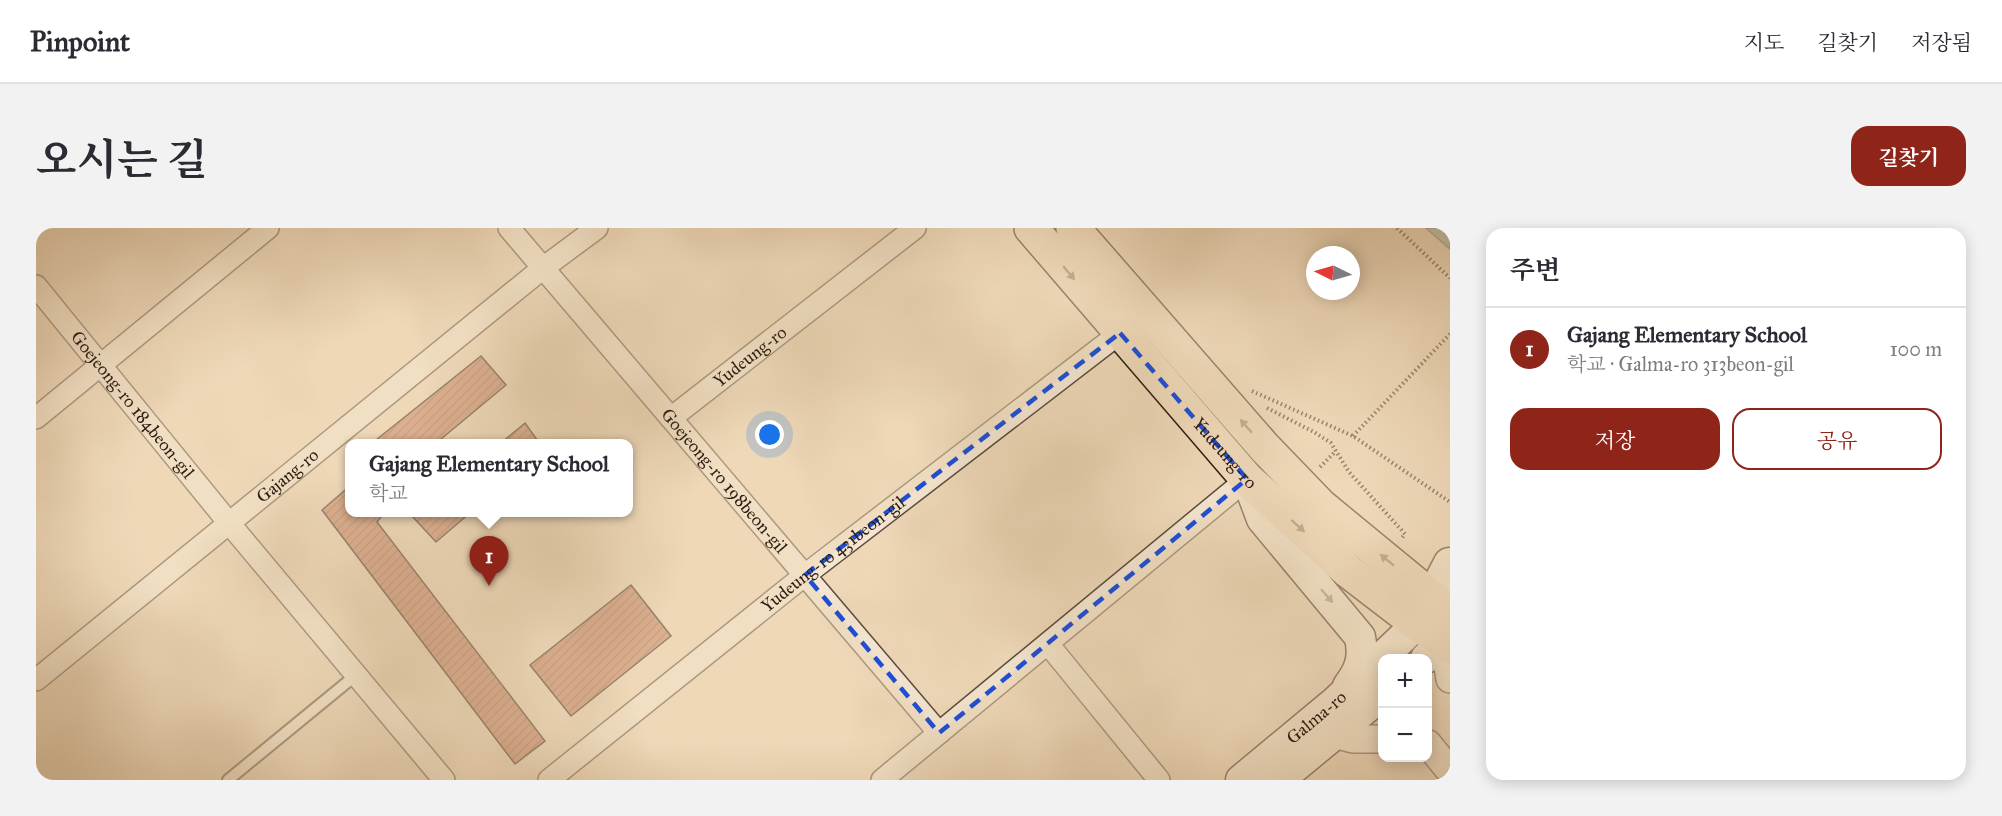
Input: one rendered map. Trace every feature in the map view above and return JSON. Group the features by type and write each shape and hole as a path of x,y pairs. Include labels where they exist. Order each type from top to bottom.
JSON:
{"main road":[{"name":"Yudeung-ro","path":"1031,228 1247,479 1348,571 1439,628"},
{"name":"Yudeung-ro","path":"1074,228 1265,448 1439,628"},
{"path":"1247,479 1262,519 1360,637 1364,655 1353,679 1335,702"},
{"name":"Galma-ro","path":"1241,780 1335,702 1439,628 1449,562"},
{"name":"Galma-ro","path":"1279,780 1378,699"}],"street":[{"path":"36,418 268,228"},
{"name":"Goejeong-ro 198beon-gil","path":"509,228 939,733"},
{"name":"Gajang-ro","path":"36,680 543,268 597,228"},
{"name":"Yudeung-ro","path":"671,418 915,228"},
{"name":"Goejeong-ro 184beon-gil","path":"36,286 229,523 444,780"},
{"name":"Yudeung-ro 431beon-gil","path":"549,780 805,575 1120,333"},
{"path":"882,780 1247,479"},
{"path":"1439,628 1450,679"},
{"path":"1048,644 1159,780"},
{"path":"1333,734 1353,739 1378,739"},
{"path":"1432,749 1450,771"}],"lane":[{"path":"228,780 356,675"}],"path":[{"path":"1397,228 1450,278"},
{"path":"1353,436 1450,334"},
{"path":"1401,539 1405,534 1349,472 1331,443 1266,407 1249,390 1353,436 1450,502"},
{"path":"1320,467 1336,451"}],"highlighted area":[{"path":"1120,333 1247,479 939,733 805,575"}],"shaded area":[{"path":"1426,228 1450,228 1450,249"}],"building":[{"path":"481,356 506,385 441,439 377,439"},
{"path":"525,423 536,439 506,439"},
{"path":"345,490 345,517 381,517 377,522 545,741 515,764 322,510"},
{"path":"413,517 465,517 436,542"},
{"path":"631,585 671,636 571,716 530,665"}],"place":[{"name":"Gajang Elementary School","path":"489,586"}]}
